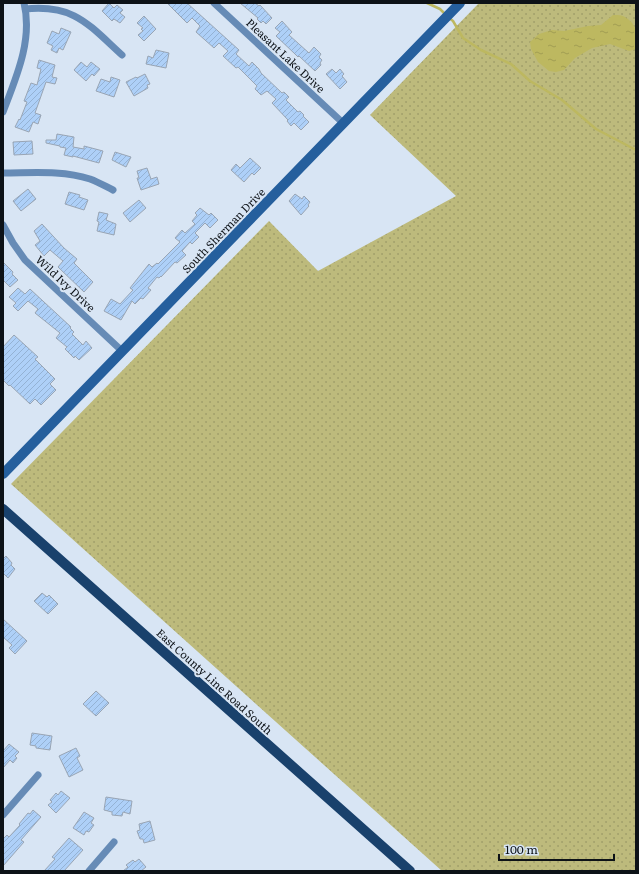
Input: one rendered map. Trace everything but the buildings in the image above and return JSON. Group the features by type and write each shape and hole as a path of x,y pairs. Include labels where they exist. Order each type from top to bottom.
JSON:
{"main road":[{"name":"East County Line Road South","path":"3,509 410,871"}],"street":[{"name":"Pleasant Lake Drive","path":"214,3 343,123"},
{"name":"South Sherman Drive","path":"3,474 460,3"},
{"path":"3,112 17,76 23,52 25,31 24,6 50,8 75,15 90,25 122,55"},
{"path":"3,174 44,172 66,174 91,180 113,190"},
{"name":"Wild Ivy Drive","path":"3,225 25,260 122,351"},
{"path":"3,815 38,775"},
{"path":"89,871 114,842"}],"shaded area":[{"path":"479,3 636,3 636,871 442,871 11,484 269,221 318,271 456,196 370,115"}],"water":[{"path":"613,15 620,15 632,22 636,32 636,49 629,51 610,44 592,48 575,58 564,70 556,72 549,71 538,62 531,49 530,42 539,34 552,30 564,31 601,25"}],"waterway":[{"path":"427,3 440,9 445,14"},
{"path":"448,17 453,21 463,38 481,50 511,64 530,81 562,100 596,129 636,150"}]}
